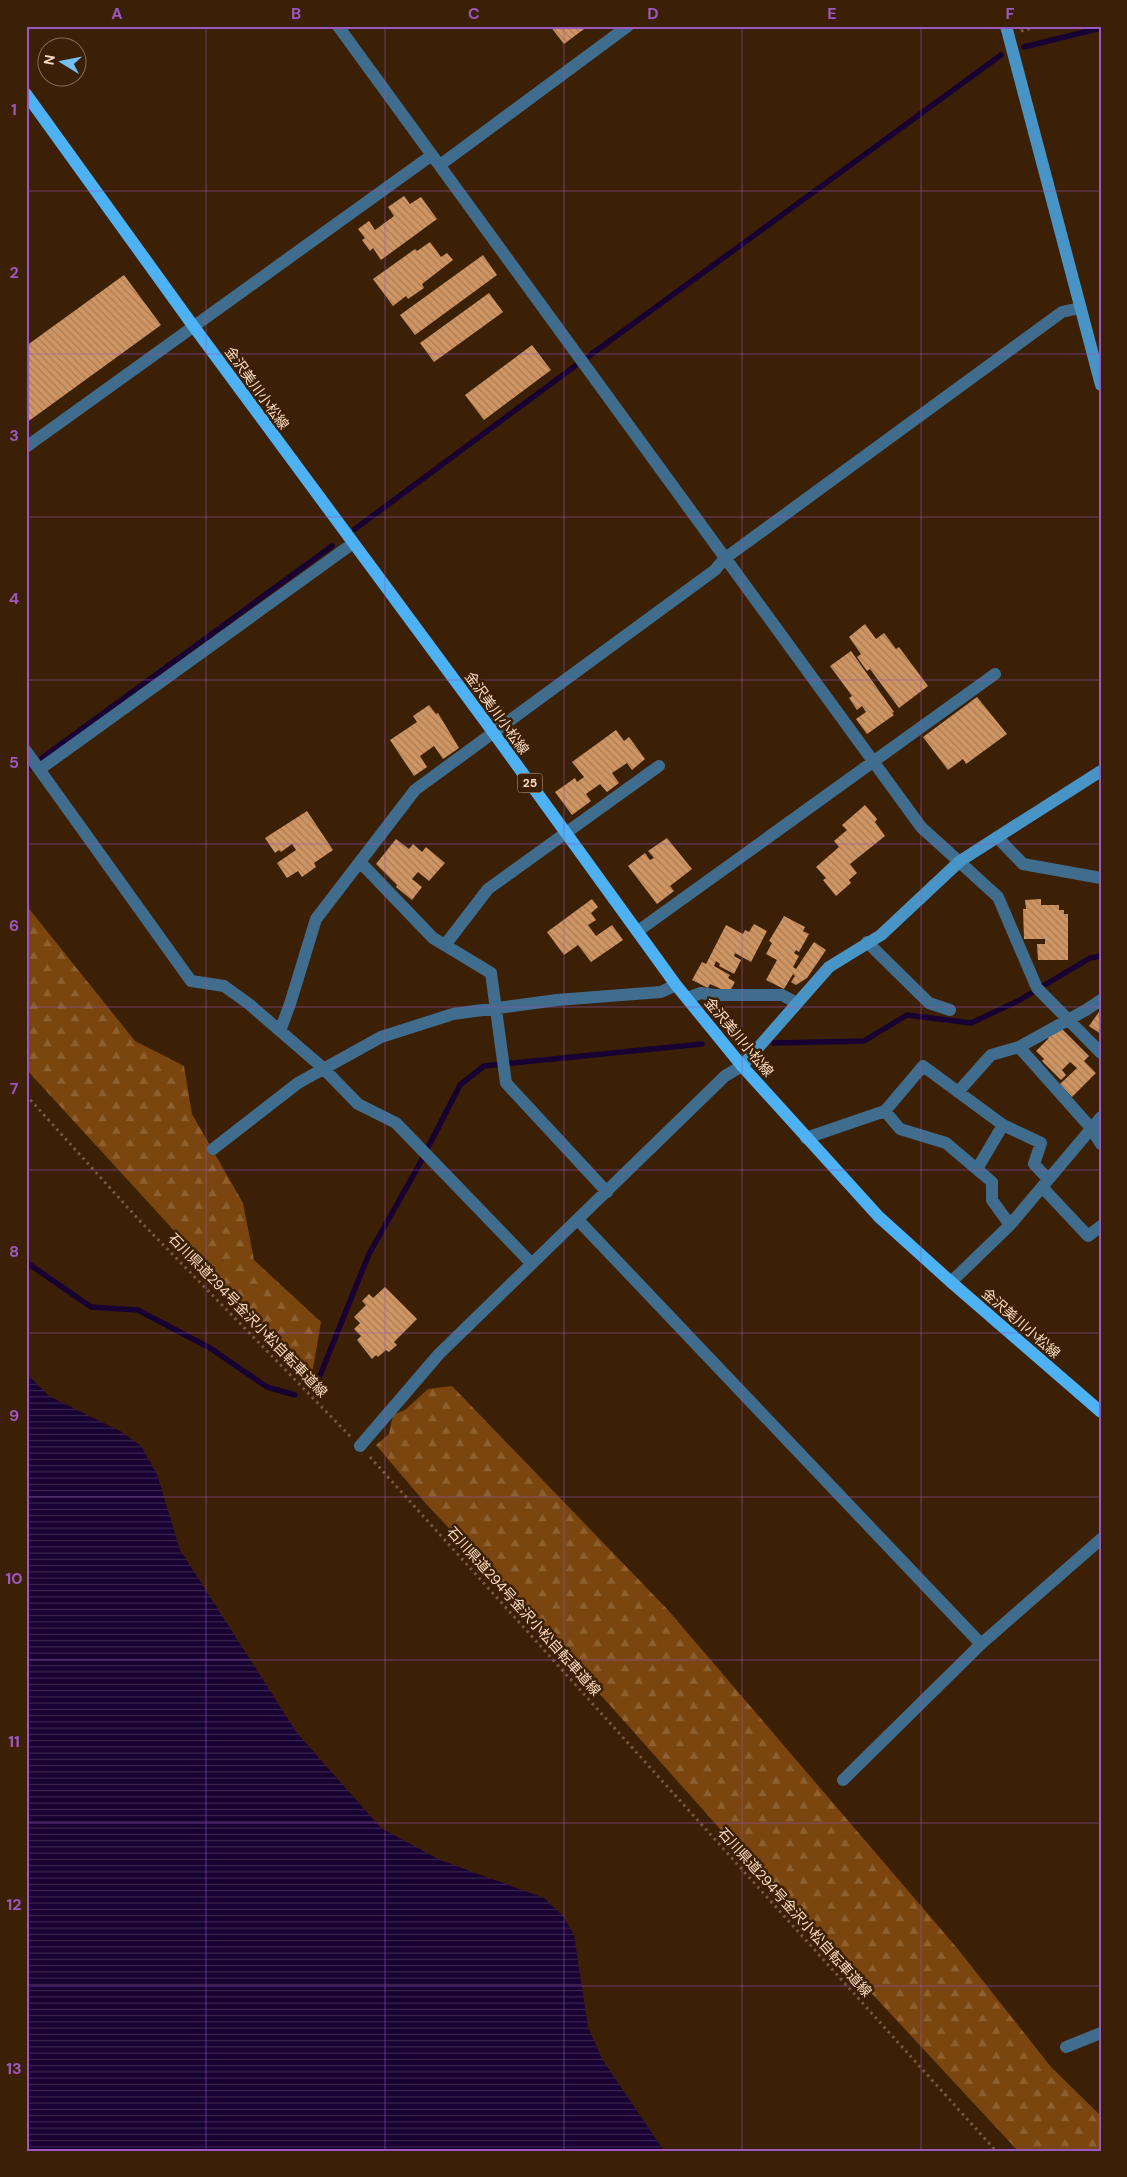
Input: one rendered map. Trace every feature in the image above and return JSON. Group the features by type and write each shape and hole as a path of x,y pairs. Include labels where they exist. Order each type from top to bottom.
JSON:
{"main road":[{"name":"金沢美川小松線","path":"26,94 352,544 493,732 676,985 742,1066 879,1217 1101,1412"}],"street":[{"path":"338,26 724,559 921,827 998,897 1037,988 1101,1053"},
{"path":"26,447 194,327 628,26"},
{"path":"1006,26 1101,384"},
{"path":"280,1030 316,919 415,790 715,570 724,559 1062,312 1080,308"},
{"path":"40,769 352,544"},
{"path":"638,932 995,674"},
{"path":"26,752 191,981 224,986 280,1030 323,1068 358,1104 396,1123 532,1264"},
{"path":"445,945 488,889 658,766"},
{"path":"360,1446 439,1354 725,1076 742,1066 829,967 881,935 960,861 1101,771"},
{"path":"997,838 1023,864 1101,878"},
{"path":"360,862 433,938 491,973 506,1083 607,1192"},
{"path":"867,942 929,1002 950,1010"},
{"path":"213,1149 298,1083 381,1037 453,1014 557,1000 660,992 676,985"},
{"path":"687,998 701,993 714,995 782,996 797,1003"},
{"path":"958,1092 991,1055 1019,1047 1101,1000"},
{"path":"1019,1047 1091,1128 1101,1144"},
{"path":"806,1138 885,1111 923,1066 1003,1125 1041,1143 1034,1164 1045,1183 1088,1236 1101,1226"},
{"path":"885,1111 900,1129 946,1143 992,1182 992,1200 1010,1225"},
{"path":"951,1282 1010,1225 1101,1117"},
{"path":"977,1170 1003,1125"},
{"path":"578,1220 981,1644"},
{"path":"844,1780 981,1644 1101,1539"},
{"path":"1066,2047 1101,2033"}],"path":[{"name":"石川県道294号金沢小松自転車道線","path":"26,1095 139,1220 360,1446 996,2151"}],"green space":[{"path":"26,905 135,1041 184,1066 192,1114 243,1203 254,1260 321,1322 311,1380 26,1069"},
{"path":"452,1386 668,1610 957,1948 1051,2067 1101,2116 1101,2151 1018,2151 745,1857 494,1575 427,1505 376,1445 389,1434 393,1415 405,1410 428,1389"}],"shaded area":[{"path":"26,1373 49,1396 120,1431 141,1446 157,1474 180,1550 297,1733 381,1828 440,1860 544,1898 563,1916 574,1935 588,2027 602,2059 664,2151 26,2151"}],"building":[{"path":"550,26 588,26 564,44"},
{"path":"404,196 410,204 421,197 437,219 381,260 373,248 370,251 362,240 365,238 358,229 369,221 375,230 394,216 388,207"},
{"path":"430,242 441,257 447,253 453,260 422,284 424,288 408,299 406,296 393,306 373,279 415,249 417,251"},
{"path":"483,255 497,275 415,335 400,315"},
{"path":"124,275 161,325 26,423 26,346"},
{"path":"489,293 503,312 434,362 420,343"},
{"path":"532,345 551,370 484,420 465,395"},
{"path":"865,624 876,639 884,633 896,649 899,647 928,686 899,708 870,669 867,671 857,657 861,654 849,637"},
{"path":"851,651 894,712 892,713 894,715 867,734 856,719 866,712 862,706 857,710 849,698 852,696 830,666"},
{"path":"977,697 1007,734 966,764 963,759 948,770 923,737"},
{"path":"429,705 436,714 438,713 459,748 443,759 434,746 420,756 427,767 414,776 390,740 417,722 413,716"},
{"path":"616,730 624,741 629,737 645,759 632,770 627,763 612,773 619,783 607,792 600,784 586,794 591,801 572,815 555,792 575,778 577,782 584,777 572,762"},
{"path":"865,805 877,819 875,822 885,836 850,864 857,873 849,880 851,883 836,896 823,880 826,878 816,867 839,847 834,841 847,830 842,825"},
{"path":"307,811 333,850 314,863 316,867 302,877 298,871 287,878 277,863 296,850 292,844 281,852 279,850 275,853 265,838"},
{"path":"667,838 692,869 670,886 674,891 657,904 628,866 645,853 650,860 654,858 648,851"},
{"path":"396,839 409,849 413,844 422,852 426,847 445,863 429,881 418,872 412,879 422,887 412,900 396,887 397,885 376,864"},
{"path":"592,899 598,907 591,913 596,920 588,925 596,936 612,925 623,940 591,962 578,945 564,955 547,932"},
{"path":"1041,899 1041,905 1059,905 1059,910 1064,910 1064,914 1068,914 1068,960 1038,960 1037,944 1045,944 1045,939 1024,939 1023,909 1026,909 1025,900"},
{"path":"784,916 805,927 803,931 809,934 799,952 796,950 794,953 799,956 793,967 796,969 814,942 826,950 807,978 796,985 791,982 795,976 793,974 784,989 766,980 777,960 766,954 772,943 769,941"},
{"path":"754,924 767,931 751,962 735,953 734,956 741,960 734,974 719,966 720,964 716,961 714,966 730,975 728,978 735,982 731,989 721,989 710,984 708,988 692,980 702,962 706,964 726,925 743,934 745,930 749,932"},
{"path":"1101,1009 1101,1034 1089,1026"},
{"path":"1060,1027 1089,1056 1084,1061 1096,1073 1072,1097 1060,1084 1077,1068 1070,1062 1062,1070 1066,1075 1061,1080 1042,1061 1044,1059 1036,1051 1049,1038 1047,1037"},
{"path":"385,1287 417,1319 394,1342 397,1345 389,1352 386,1350 378,1357 376,1355 372,1359 357,1340 361,1336 354,1329 360,1323 354,1317 366,1305 362,1301 369,1294 373,1298"}],"waterway":[{"path":"1024,47 1101,28"},
{"path":"589,356 1001,55"},
{"path":"355,529 575,366"},
{"path":"42,758 332,546"},
{"path":"774,1043 864,1041 907,1015 971,1023 1018,1001 1090,958 1101,956"},
{"path":"315,1388 369,1254 418,1167 460,1085 484,1066 702,1044"},
{"path":"26,1262 91,1307 138,1310 210,1348 267,1387 295,1395"}]}
